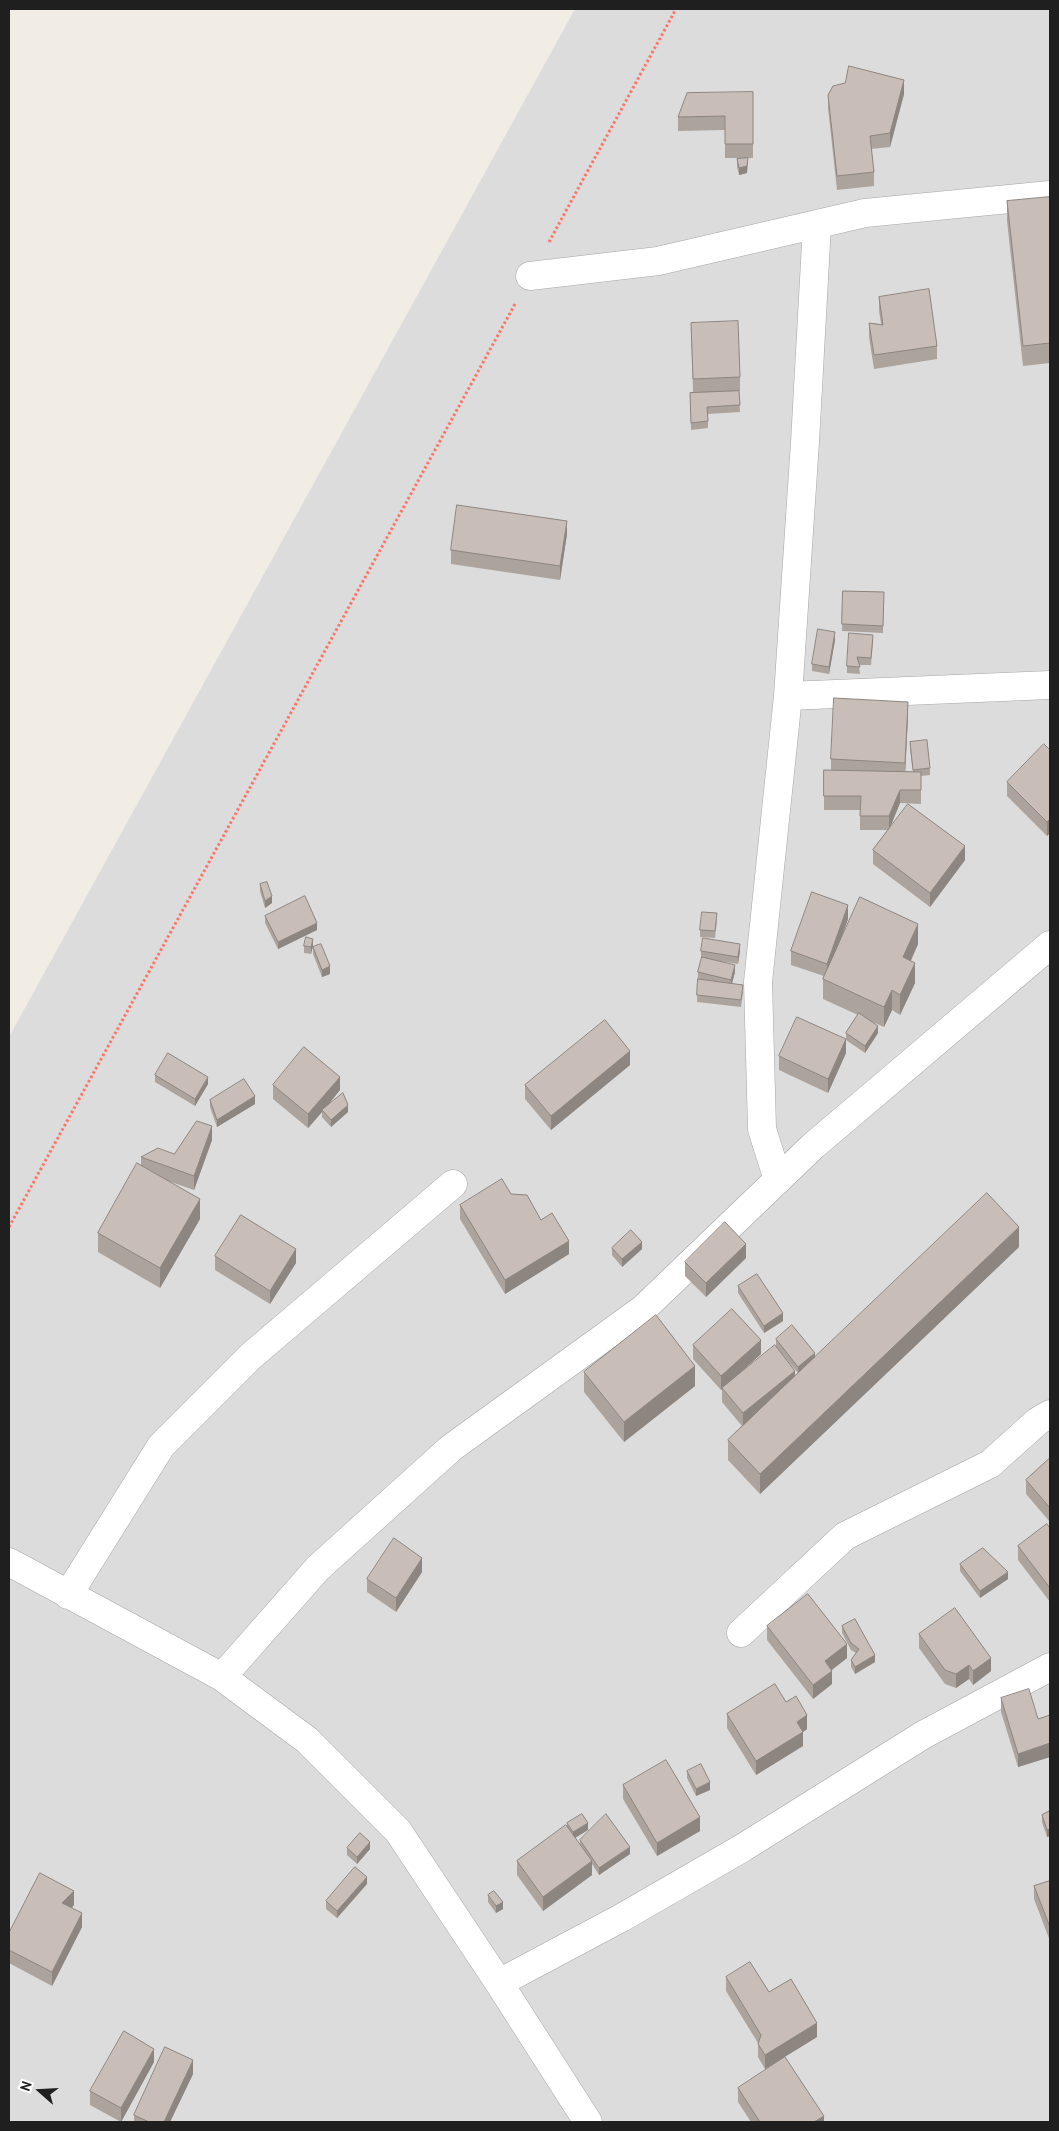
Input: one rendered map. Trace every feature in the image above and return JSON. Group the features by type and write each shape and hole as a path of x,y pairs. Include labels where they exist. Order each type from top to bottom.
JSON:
{"street":[{"path":"530,276 658,261 865,213 1050,195"},
{"path":"778,1180 762,1129 758,982 788,696 806,432 817,225"},
{"path":"788,696 1050,685"},
{"path":"222,1677 318,1568 451,1448 643,1309 813,1146 1050,945"},
{"path":"68,1595 161,1446 252,1356 453,1184"},
{"path":"740,1633 845,1536 990,1464 1038,1421 1050,1414"},
{"path":"9,1562 222,1677 307,1740 398,1831 588,2122"},
{"path":"499,1983 621,1918 744,1847 923,1735 1050,1667"}],"path":[{"path":"9,1226 676,9"}],"shaded area":[{"path":"575,9 1050,9 1050,2122 9,2122 9,1037"}],"building":[{"path":"849,66 904,80 890,133 870,136 874,172 837,176 828,95 833,86 845,83"},
{"path":"753,92 753,144 725,144 725,116 678,117 687,93"},
{"path":"748,158 747,166 739,168 737,159"},
{"path":"1050,197 1050,343 1023,346 1007,201"},
{"path":"929,289 937,346 874,355 869,323 883,325 879,297"},
{"path":"738,321 740,377 693,379 691,323"},
{"path":"739,391 740,405 707,407 708,421 691,423 690,393"},
{"path":"457,505 567,521 560,566 451,550"},
{"path":"843,591 884,592 883,626 842,624"},
{"path":"818,629 835,632 829,667 812,664"},
{"path":"849,633 873,635 871,658 857,657 860,667 847,666"},
{"path":"834,698 908,702 905,763 831,759"},
{"path":"927,740 930,768 913,770 910,742"},
{"path":"1044,744 1050,750 1050,819 1047,822 1007,782"},
{"path":"824,770 921,772 921,790 900,790 889,816 860,816 861,796 824,796"},
{"path":"908,804 965,846 930,893 873,850"},
{"path":"267,882 272,896 265,901 260,884"},
{"path":"812,892 848,905 827,964 791,951"},
{"path":"305,896 317,923 278,942 265,916"},
{"path":"860,897 918,924 903,957 915,963 900,995 892,990 884,1007 823,979"},
{"path":"702,912 717,913 715,931 700,930"},
{"path":"306,937 313,939 311,947 304,946"},
{"path":"703,938 740,944 738,957 701,951"},
{"path":"321,944 330,966 322,970 313,947"},
{"path":"702,957 735,965 731,980 698,972"},
{"path":"698,979 743,985 741,1000 697,995"},
{"path":"859,1013 878,1026 865,1046 846,1033"},
{"path":"797,1017 846,1039 828,1079 779,1056"},
{"path":"605,1020 630,1051 551,1116 525,1085"},
{"path":"304,1047 340,1077 308,1114 273,1085"},
{"path":"168,1053 208,1077 195,1099 155,1075"},
{"path":"244,1079 255,1096 217,1120 210,1100"},
{"path":"343,1093 348,1105 331,1120 322,1110"},
{"path":"197,1121 212,1126 194,1176 141,1157 158,1148 174,1154"},
{"path":"137,1163 200,1199 160,1268 98,1233"},
{"path":"502,1179 511,1194 527,1195 541,1220 552,1213 569,1241 505,1280 460,1205"},
{"path":"987,1193 1019,1227 760,1474 728,1440"},
{"path":"241,1215 296,1249 270,1291 215,1256"},
{"path":"725,1222 746,1244 706,1283 685,1262"},
{"path":"631,1230 642,1242 622,1259 612,1248"},
{"path":"757,1274 783,1313 764,1326 738,1286"},
{"path":"732,1309 761,1340 721,1376 693,1345"},
{"path":"656,1315 695,1366 624,1422 584,1372"},
{"path":"792,1325 815,1353 798,1367 776,1339"},
{"path":"775,1345 795,1371 743,1413 722,1388"},
{"path":"1050,1458 1050,1508 1026,1480"},
{"path":"1047,1524 1050,1528 1050,1588 1018,1546"},
{"path":"394,1538 422,1558 396,1598 367,1579"},
{"path":"983,1548 1008,1572 980,1591 960,1564"},
{"path":"808,1594 847,1644 825,1661 832,1671 813,1685 767,1626"},
{"path":"955,1608 991,1658 973,1671 969,1665 956,1674 945,1670 919,1634"},
{"path":"855,1619 875,1655 855,1667 851,1660 859,1649 851,1643 842,1626"},
{"path":"775,1684 786,1702 796,1696 807,1715 797,1722 803,1732 756,1761 727,1714"},
{"path":"1029,1689 1038,1719 1050,1715 1050,1743 1018,1754 1001,1698"},
{"path":"666,1760 700,1817 657,1843 623,1785"},
{"path":"701,1764 710,1782 696,1789 687,1771"},
{"path":"1050,1811 1050,1829 1047,1830 1042,1815"},
{"path":"582,1814 588,1823 573,1832 567,1823"},
{"path":"606,1814 630,1847 599,1868 580,1840"},
{"path":"566,1825 592,1861 543,1897 517,1861"},
{"path":"360,1833 370,1842 357,1857 347,1848"},
{"path":"355,1867 367,1877 337,1911 326,1901"},
{"path":"40,1873 74,1891 62,1903 82,1913 52,1972 9,1950 9,1933"},
{"path":"1050,1881 1050,1927 1034,1886"},
{"path":"494,1891 503,1902 496,1906 488,1895"},
{"path":"750,1962 769,1992 791,1979 817,2023 765,2055 758,2044 761,2035 726,1977"},
{"path":"124,2031 154,2049 121,2108 90,2091"},
{"path":"165,2047 193,2060 164,2122 149,2122 134,2115"},
{"path":"785,2057 824,2116 814,2122 760,2122 738,2088"}]}
